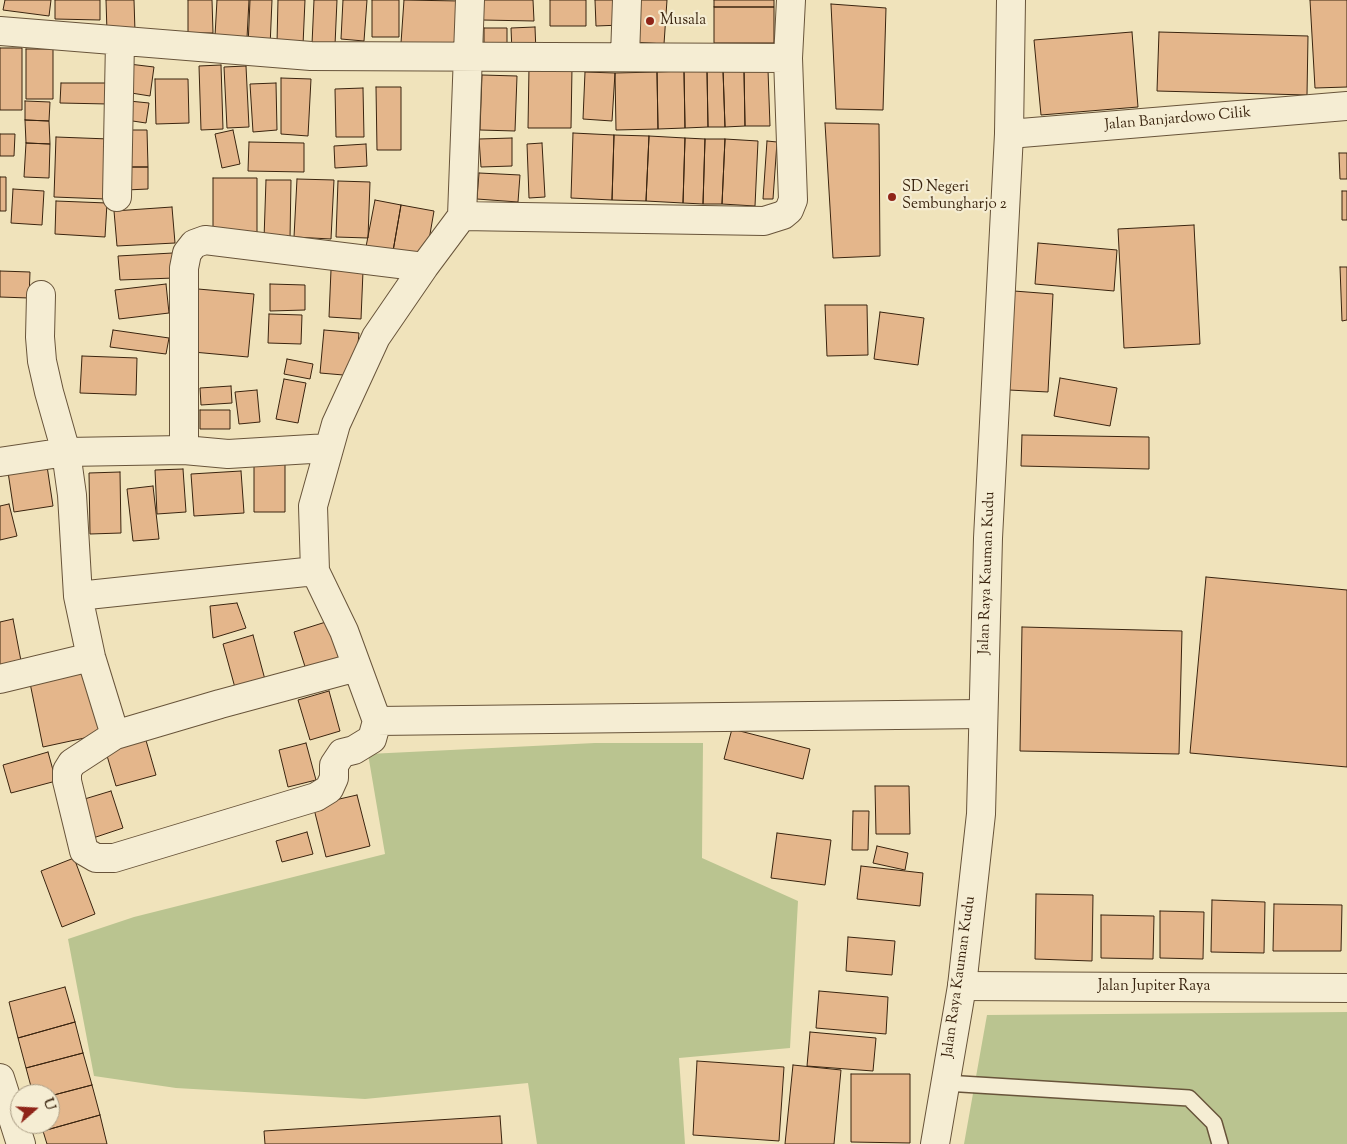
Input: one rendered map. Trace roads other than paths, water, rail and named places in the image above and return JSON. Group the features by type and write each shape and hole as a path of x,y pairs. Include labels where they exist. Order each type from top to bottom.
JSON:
{"street":[{"path":"357,667 114,735 72,763 67,771 67,781 84,851 96,858 114,858 316,797 329,789 334,778 334,765 342,754 354,750 372,739 377,721 344,631 315,571 313,506 336,424 376,337 462,216 470,0"},
{"path":"625,56 627,0"},
{"path":"462,216 764,221 783,215 789,210 794,200 788,58 791,0"},
{"name":"Jalan Raya Kauman Kudu","path":"935,1144 962,986 981,814 988,538 1009,134 1010,0"},
{"path":"0,31 311,56 788,58"},
{"path":"117,197 120,41"},
{"name":"Jalan Banjardowo Cilik","path":"1009,134 1347,106"},
{"path":"184,450 184,268 187,253 194,244 205,240 424,267"},
{"path":"41,294 40,337 42,360 48,392 66,452 72,495 78,596 91,658 114,735"},
{"path":"0,462 66,452 184,450 228,454 328,448"},
{"path":"78,596 315,571"},
{"path":"0,679 91,658"},
{"path":"377,721 983,714"},
{"name":"Jalan Jupiter Raya","path":"962,986 1347,988"},
{"path":"0,1078 21,1144"}],"lane":[{"path":"945,1083 1189,1098 1214,1123 1220,1144"}],"place":[{"name":"Musala","path":"650,21"},
{"name":"SD Negeri Sembungharjo 2","path":"892,197"}]}
